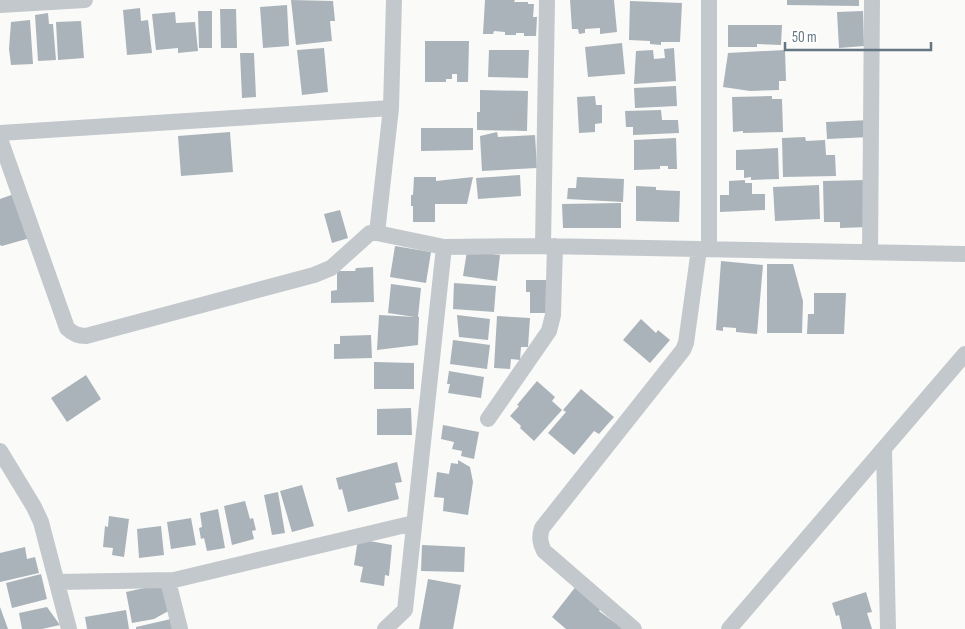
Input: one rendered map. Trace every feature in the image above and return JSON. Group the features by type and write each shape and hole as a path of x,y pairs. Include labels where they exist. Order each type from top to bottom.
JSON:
{"street":[{"path":"0,5 86,0"},
{"path":"377,233 391,108 394,0"},
{"path":"488,420 549,331 553,315 549,246 547,0"},
{"path":"634,629 544,551 540,543 540,535 542,528 678,358 686,343 704,249 709,0"},
{"path":"870,252 872,0"},
{"path":"0,133 391,108"},
{"path":"0,139 67,328 79,336 86,336 314,275 331,268 370,233 444,248 549,246 965,254"},
{"path":"385,629 404,610 444,248"},
{"path":"729,629 965,354"},
{"path":"884,449 888,629"},
{"path":"0,450 41,522 69,629"},
{"path":"57,582 168,581 414,523"},
{"path":"168,581 180,629"}],"building":[{"path":"291,0 333,1 335,21 330,21 332,41 296,45"},
{"path":"485,0 515,0 514,2 534,4 533,17 537,17 536,36 524,36 524,33 505,35 505,32 494,31 493,34 483,34"},
{"path":"570,0 614,0 617,32 600,34 600,28 585,29 585,33 579,34 578,29 572,29"},
{"path":"787,0 859,0 859,6 787,5"},
{"path":"630,1 682,3 680,42 661,42 661,45 650,44 650,41 629,40"},
{"path":"287,5 289,46 263,48 260,7"},
{"path":"140,8 141,21 148,20 152,53 127,55 123,10"},
{"path":"220,9 236,9 237,48 221,48"},
{"path":"198,11 212,11 212,48 199,48"},
{"path":"863,11 864,46 839,48 837,12"},
{"path":"175,12 176,23 195,22 198,51 178,53 178,48 156,50 152,14"},
{"path":"48,13 49,24 53,24 56,60 38,61 35,15"},
{"path":"30,20 33,64 11,65 9,49 11,22"},
{"path":"81,21 84,58 58,60 56,22"},
{"path":"728,25 782,25 781,45 757,44 757,47 728,47"},
{"path":"425,41 469,41 468,82 457,82 457,74 452,74 452,79 446,79 446,82 425,82"},
{"path":"622,43 625,74 588,77 585,47"},
{"path":"324,48 328,92 302,95 297,50"},
{"path":"674,48 676,81 634,84 636,51 653,50 654,59 665,58 664,49"},
{"path":"489,50 529,50 528,78 488,77"},
{"path":"785,50 786,81 779,81 779,90 750,91 723,87 728,53"},
{"path":"240,53 254,53 256,97 242,98"},
{"path":"676,86 677,106 635,108 634,88"},
{"path":"480,90 528,91 527,131 477,130 477,112 480,112"},
{"path":"595,96 596,105 602,105 602,123 595,124 595,132 579,133 577,97"},
{"path":"772,96 772,99 782,99 783,132 733,132 732,97"},
{"path":"661,110 662,120 678,120 679,133 633,135 633,127 626,127 625,111"},
{"path":"870,120 870,137 827,139 826,122"},
{"path":"421,128 473,128 473,150 421,151"},
{"path":"230,132 233,172 181,176 178,136"},
{"path":"497,132 498,137 535,135 537,168 482,171 480,136"},
{"path":"805,137 806,141 825,140 826,155 835,155 836,176 783,177 782,138"},
{"path":"676,138 677,169 668,169 668,166 660,166 660,169 634,170 634,140"},
{"path":"778,148 779,179 751,180 751,177 744,178 744,170 736,170 736,150"},
{"path":"520,175 521,196 478,199 476,178"},
{"path":"414,177 436,177 436,181 473,177 467,204 435,204 435,222 413,222 411,195 413,195"},
{"path":"577,177 624,179 623,202 567,199 568,188 576,188"},
{"path":"745,180 745,183 752,183 752,194 765,194 765,210 720,212 720,195 729,195 729,181"},
{"path":"868,180 869,227 840,228 840,222 824,222 823,181"},
{"path":"819,185 820,219 775,221 773,187"},
{"path":"636,186 656,187 656,190 680,191 679,222 636,221"},
{"path":"17,193 30,238 2,246 0,245 0,199"},
{"path":"621,203 621,228 563,228 562,204"},
{"path":"340,210 348,238 332,243 324,214"},
{"path":"395,246 431,252 426,283 390,277"},
{"path":"467,251 500,255 497,281 463,276"},
{"path":"721,261 763,265 757,334 736,332 736,328 723,327 723,331 716,330"},
{"path":"767,264 793,264 803,301 802,333 767,333"},
{"path":"373,267 374,302 331,303 331,291 337,290 337,271 355,271 356,268"},
{"path":"526,280 550,280 550,313 530,313 530,292 526,292"},
{"path":"454,283 496,286 494,312 453,309"},
{"path":"391,284 421,288 418,345 377,350 379,315 415,317 388,313"},
{"path":"814,293 846,293 844,334 807,334 808,314 814,314"},
{"path":"457,315 490,319 488,340 459,337"},
{"path":"497,316 530,318 528,347 521,347 520,360 511,359 510,369 494,368"},
{"path":"641,319 656,333 658,330 670,340 650,363 623,340"},
{"path":"371,335 372,358 334,359 334,344 340,344 340,336"},
{"path":"453,340 490,345 487,369 450,364"},
{"path":"374,362 414,363 414,389 374,389"},
{"path":"449,371 484,377 481,398 448,393 450,384 447,384"},
{"path":"86,375 101,399 67,422 51,398"},
{"path":"537,381 555,397 552,401 562,410 534,441 510,416"},
{"path":"581,389 614,417 599,434 594,431 574,455 548,433 566,412 563,410"},
{"path":"411,408 412,435 377,435 377,409"},
{"path":"443,425 479,432 474,459 461,456 462,451 452,449 454,442 441,439"},
{"path":"458,460 470,467 473,482 468,515 443,511 444,498 434,497 437,472 449,474 451,463 458,464"},
{"path":"397,462 402,482 395,483 399,499 348,512 342,489 339,490 336,478"},
{"path":"302,485 314,526 292,532 280,491"},
{"path":"278,492 285,533 272,535 264,495"},
{"path":"245,501 250,519 253,518 256,530 252,531 254,539 232,545 224,506"},
{"path":"218,509 225,548 207,551 204,538 201,539 199,528 202,527 200,513"},
{"path":"109,516 129,519 124,557 112,555 113,548 103,547 105,526 108,527"},
{"path":"191,518 196,545 171,549 167,522"},
{"path":"161,526 164,555 139,558 137,529"},
{"path":"358,539 392,545 389,576 385,575 384,586 360,582 363,567 354,565"},
{"path":"422,545 465,547 464,572 421,571"},
{"path":"25,547 27,559 35,557 39,573 0,582 0,553"},
{"path":"41,574 47,599 12,608 6,583"},
{"path":"428,579 461,585 453,629 419,629"},
{"path":"577,585 603,606 599,611 614,622 632,629 566,629 552,617"},
{"path":"168,586 172,609 154,619 132,623 126,592 149,587"},
{"path":"866,592 872,612 867,613 872,629 842,629 839,615 836,616 832,603"},
{"path":"0,607 8,629 0,629"},
{"path":"47,607 60,625 42,629 22,629 19,613"},
{"path":"126,610 129,629 87,629 85,617"},
{"path":"171,619 173,629 136,629 136,627"}]}
